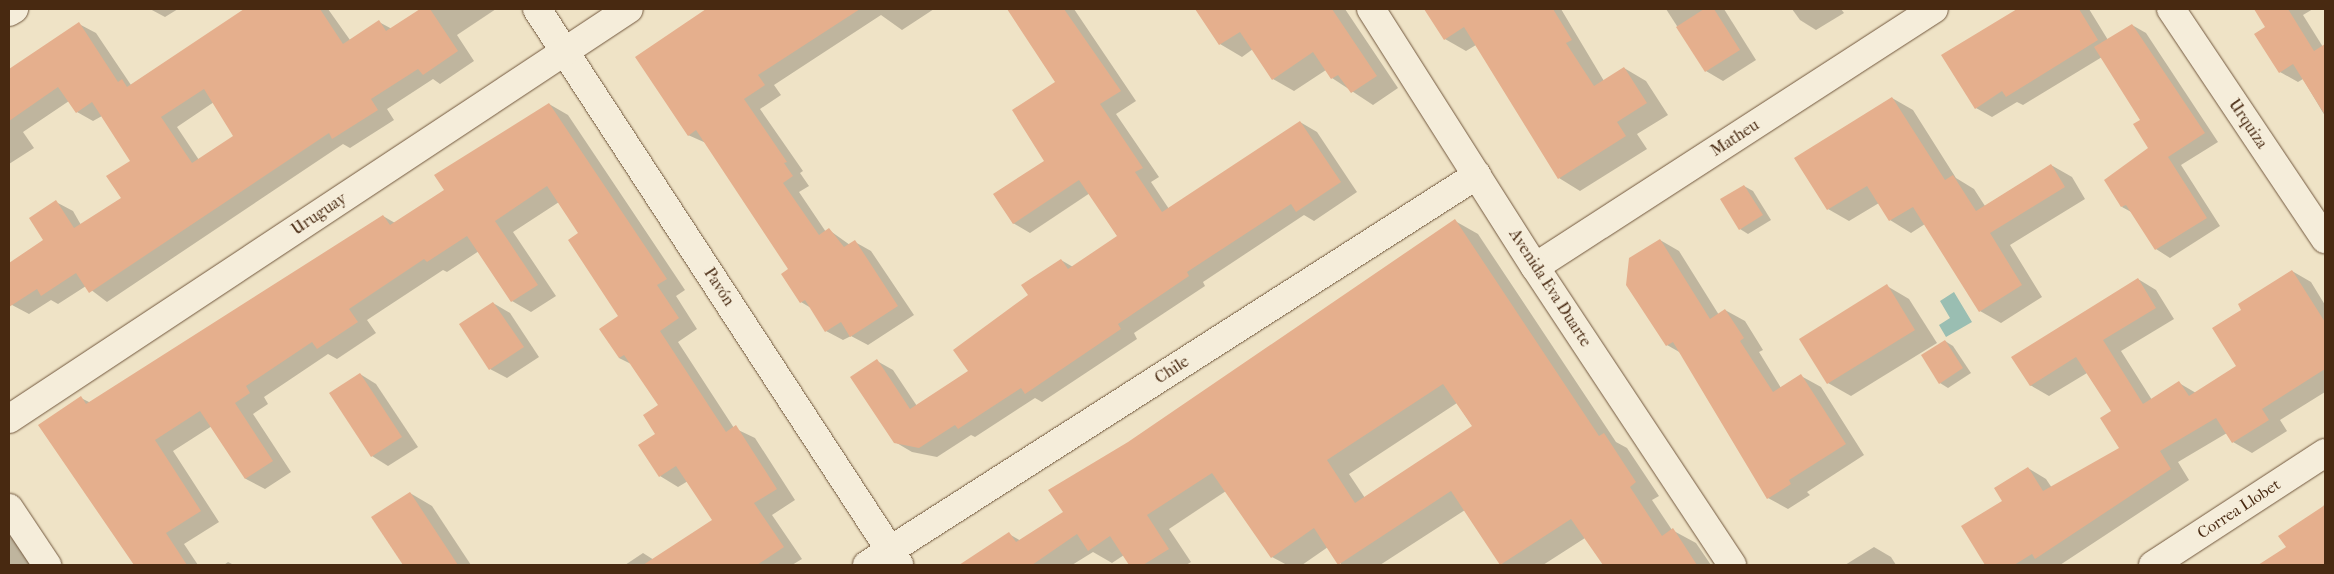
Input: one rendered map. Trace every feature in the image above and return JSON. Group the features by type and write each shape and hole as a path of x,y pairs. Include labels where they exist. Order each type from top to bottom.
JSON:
{"street":[{"path":"9,12 14,9"},
{"name":"Pavón","path":"537,9 895,558"},
{"name":"Uruguay","path":"9,419 629,9"},
{"name":"Avenida Eva Duarte","path":"1371,9 1536,267 1732,565"},
{"name":"Matheu","path":"1536,267 1934,9"},
{"name":"Urquiza","path":"2171,9 2325,239"},
{"name":"Chile","path":"867,565 895,558 1477,175"},
{"name":"Correa Llobet","path":"2153,565 2325,452"},
{"path":"9,508 47,565"}],"water":[{"path":"1954,292 1972,322 1946,337 1939,325 1950,318 1940,301"}],"building":[{"path":"244,9 320,9 343,44 379,20 386,31 420,9 430,9 458,51 423,75 418,69 371,99 378,110 332,139 329,133 89,293 76,273 41,296 37,289 9,307 9,263 43,240 29,218 56,200 74,228 121,198 106,176 130,161 92,102 76,113 58,87 9,121 9,69 79,22 118,82 122,79 127,87","holes":["204,89 233,136 192,163 161,117"]},
{"path":"706,9 860,9 758,75 765,85 744,99 787,162 784,163 793,176 783,183 819,235 829,228 844,247 855,240 898,306 850,337 841,322 825,332 805,300 800,303 781,274 788,269 696,130 688,136 635,57"},
{"path":"1007,9 1064,9 1121,91 1100,104 1143,168 1135,172 1162,212 1300,121 1341,182 1296,212 1291,204 1187,272 1189,276 1118,324 1121,329 1025,394 1021,388 958,429 955,425 919,448 894,443 850,377 877,359 910,409 968,371 953,350 1028,295 1021,285 1061,259 1068,269 1117,236 1079,180 1013,224 993,194 1044,161 1012,110 1055,82"},
{"path":"1195,9 1332,9 1377,76 1351,93 1338,75 1331,79 1313,52 1272,80 1240,32 1219,45"},
{"path":"1424,9 1553,9 1572,40 1566,43 1594,86 1624,67 1647,103 1617,122 1626,136 1558,179 1464,27 1444,40"},
{"path":"1704,9 1714,9 1740,50 1705,72 1676,27"},
{"path":"2017,9 2079,9 2098,40 2006,97 2002,91 1975,109 1941,55"},
{"path":"2254,9 2288,9 2314,51 2325,44 2325,115 2293,64 2279,73 2254,34 2265,27"},
{"path":"2132,24 2205,133 2168,157 2207,218 2155,250 2126,205 2121,207 2104,180 2148,148 2133,124 2140,120 2094,47"},
{"path":"1892,97 1945,180 1953,175 1976,211 2051,164 2065,187 1990,233 2022,285 1979,312 1913,207 1889,221 1867,186 1827,210 1794,158"},
{"path":"549,103 667,279 657,285 679,318 660,331 726,432 736,425 777,489 754,503 784,547 757,565 643,565 712,520 676,466 659,477 638,445 655,434 643,415 658,405 624,355 619,358 599,329 618,316 568,240 578,233 547,186 495,221 538,285 511,302 467,236 427,262 424,259 349,309 358,322 317,349 312,342 246,386 250,393 235,403 273,461 245,479 200,411 155,440 201,511 166,533 187,565 134,565 38,425 81,396 86,404 383,215 390,225 444,190 434,175"},
{"path":"1744,185 1763,215 1739,230 1720,199"},
{"path":"1455,219 1599,436 1604,433 1636,482 1630,487 1662,536 1673,528 1697,565 1603,565 1571,519 1500,565 1451,491 1338,565 1314,528 1271,558 1212,473 1147,515 1169,549 1143,565 1129,565 1110,536 1088,551 1077,534 1032,565 959,565 1009,532 1016,542 1063,512 1048,490 1128,442","holes":["1443,384 1472,426 1355,503 1327,460"]},
{"path":"1660,239 1710,319 1725,309 1744,338 1740,341 1773,392 1801,374 1846,444 1789,480 1791,484 1767,499 1673,342 1666,346 1626,285 1629,258"},
{"path":"2292,270 2325,322 2325,369 2262,409 2269,420 2232,443 2216,418 2160,451 2171,469 2035,559 2032,554 2014,565 1985,565 1961,526 2002,501 1994,488 2028,467 2043,491 2119,448 2100,418 2111,411 2076,357 2030,386 2011,357 2138,278 2156,308 2103,340 2143,404 2179,381 2189,396 2236,366 2212,328 2241,310 2238,304"},
{"path":"1887,284 1915,330 1827,384 1799,339"},
{"path":"493,302 524,347 489,370 459,324"},
{"path":"1945,340 1963,368 1939,384 1921,355"},
{"path":"360,373 402,437 371,457 329,393"},
{"path":"410,492 458,565 403,565 371,517"},
{"path":"2325,505 2325,565 2258,565 2286,547 2278,536"}]}
